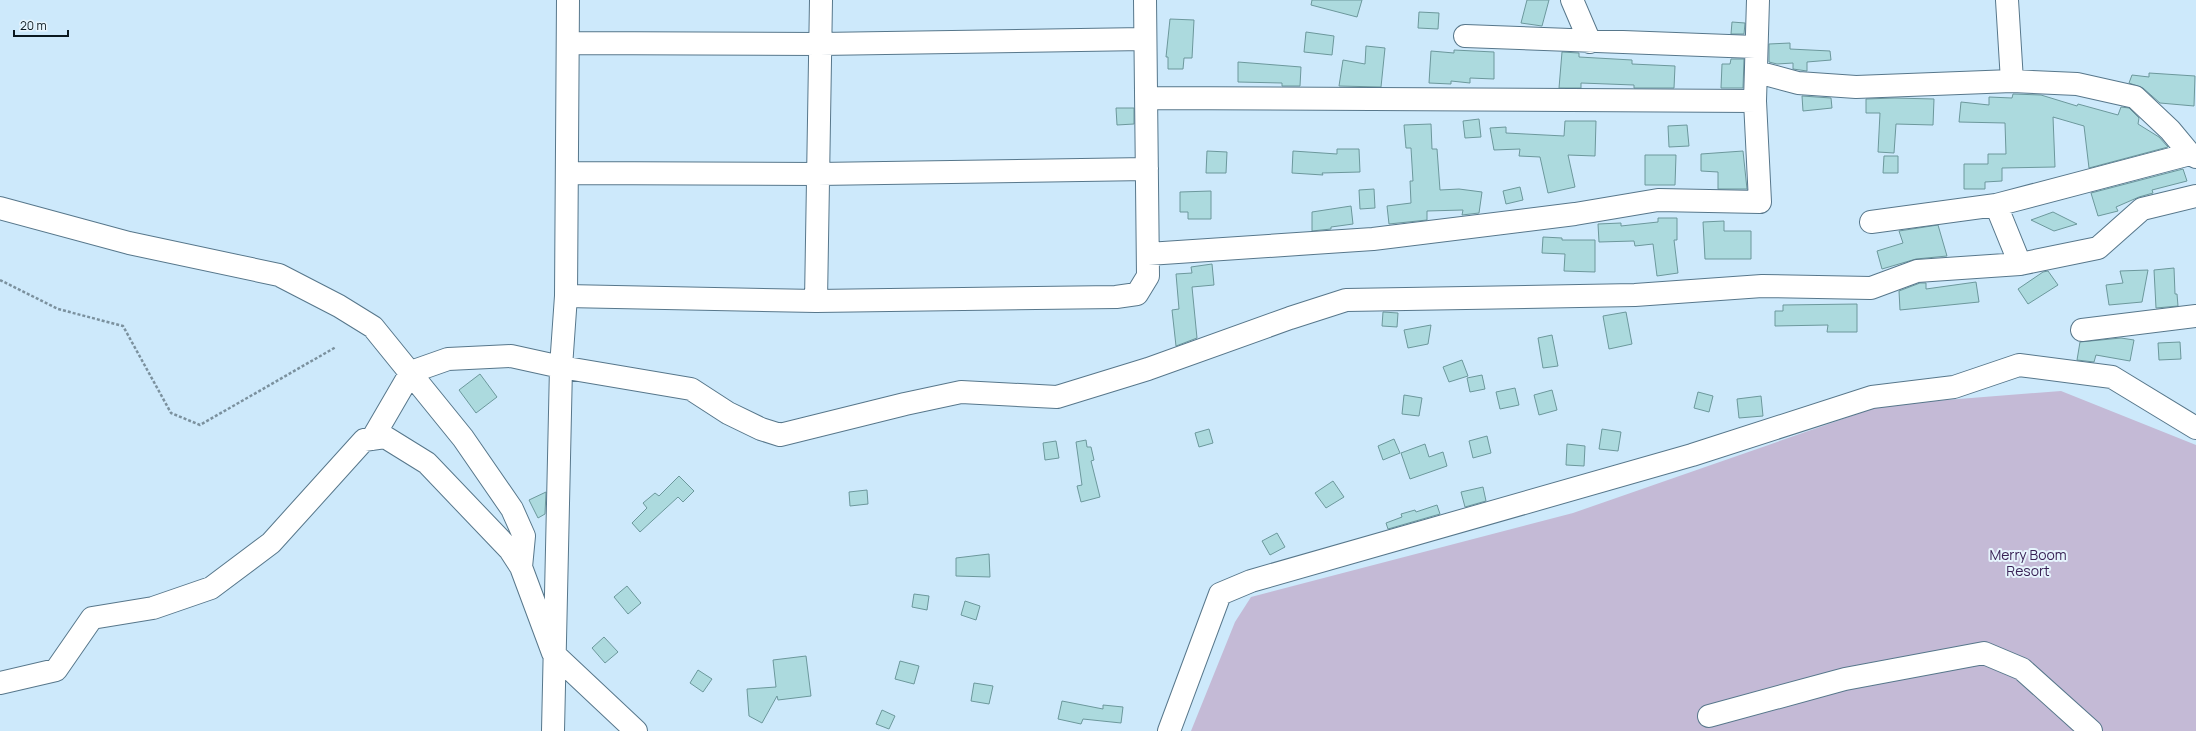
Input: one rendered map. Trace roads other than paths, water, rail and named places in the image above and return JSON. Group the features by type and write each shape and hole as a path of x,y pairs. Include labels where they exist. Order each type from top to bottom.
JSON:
{"street":[{"path":"553,731 553,653 561,367 566,296 568,0"},
{"path":"816,301 821,0"},
{"path":"566,296 816,301 1116,298 1137,294 1148,276 1147,98 1144,39 1145,0"},
{"path":"1572,0 1590,42"},
{"path":"1148,254 1373,239 1545,218 1658,200 1760,202 1755,101 1758,0"},
{"path":"2007,0 2012,81"},
{"path":"1466,36 1590,42 1756,47"},
{"path":"568,42 820,44 1144,39"},
{"path":"1757,72 1798,83 1856,87 2012,81 2077,84 2135,97 2170,130 2193,155 1996,205 1871,222"},
{"path":"1147,98 1755,101"},
{"path":"568,173 818,174 1147,169"},
{"path":"372,439 411,372 448,359 511,356 561,367 691,389 728,413 761,429 780,435 905,404 961,392 1057,397 1148,369 1290,318 1346,300 1635,295 1762,286 1871,288 1918,271 2020,264 2098,248 2142,209 2196,196"},
{"path":"1996,205 2020,264"},
{"path":"0,208 129,243 279,275 339,306 373,327 463,438 512,509 524,536 521,567"},
{"path":"2082,330 2196,316"},
{"path":"1169,731 1220,594 1251,581 1692,455 1872,397 1954,387 2019,365 2112,377 2196,428"},
{"path":"0,682 56,670 92,618 153,608 211,588 271,543 364,440 385,437 427,463 510,550 521,567 553,653 636,731"},
{"path":"1709,716 1845,679 1984,653 2022,669 2092,731"}],"park label":[{"name":"Merry Boom Resort","path":"2028,564"}]}
